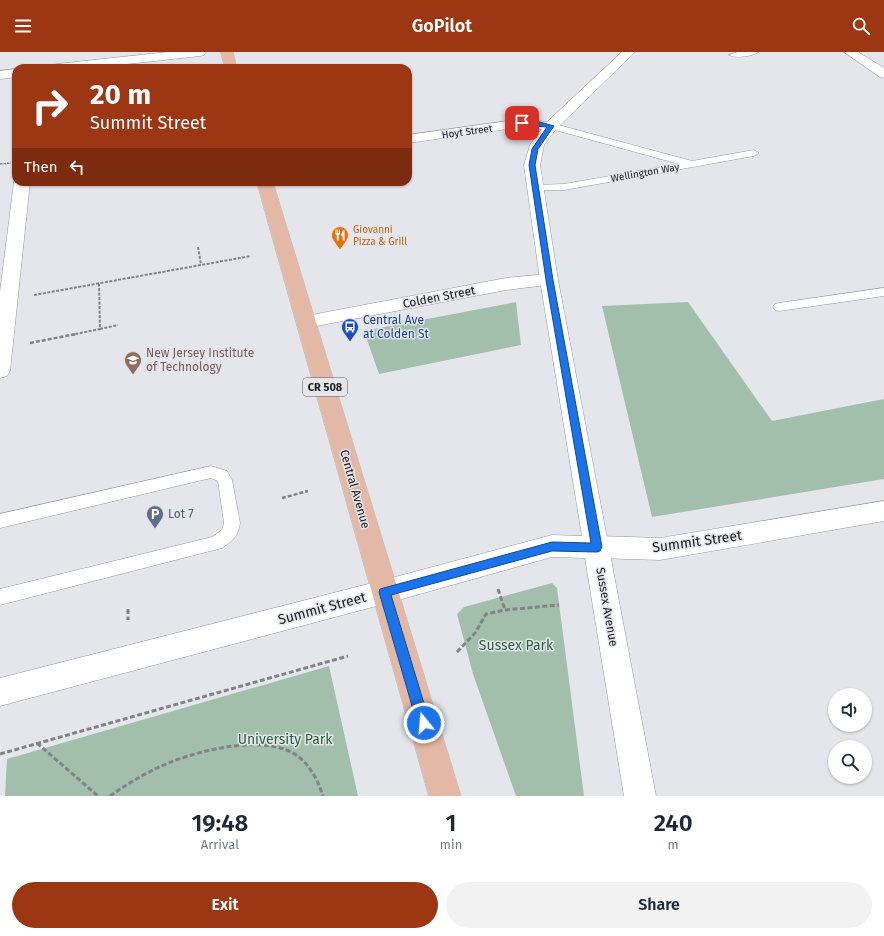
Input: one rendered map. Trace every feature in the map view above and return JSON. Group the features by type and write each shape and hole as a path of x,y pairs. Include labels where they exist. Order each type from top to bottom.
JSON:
{"main road":[{"path":"226,52 230,64"},
{"name":"Central Avenue","path":"266,186 384,592 446,796"}],"street":[{"path":"93,64 200,52"},
{"name":"Sussex Avenue","path":"629,52 551,126 537,144 532,165 549,280 640,796"},
{"path":"850,52 884,74"},
{"path":"0,75 12,74"},
{"name":"Hoyt Street","path":"412,138 522,123 551,126"},
{"path":"0,371 22,186"},
{"name":"Colden Street","path":"306,322 506,284 549,280"},
{"name":"Summit Street","path":"0,692 384,592 552,546 660,549 884,512"}],"lane":[{"path":"733,55 755,52"},
{"path":"551,126 692,164"},
{"name":"Wellington Way","path":"536,188 564,187 754,153"},
{"path":"779,307 884,292"},
{"path":"0,521 211,472 222,475 225,480 232,524 228,535 216,543 0,597"}],"path":[{"path":"0,164 12,162"},
{"path":"198,248 201,265"},
{"path":"8,300 252,256"},
{"path":"99,284 100,329"},
{"path":"28,343 118,325"},
{"path":"282,498 308,492"},
{"path":"496,582 505,610"},
{"path":"457,652 474,633 486,614 505,610 559,605"},
{"path":"128,609 128,620"},
{"path":"0,754 348,656"},
{"path":"37,743 98,796"},
{"path":"110,796 132,781 170,762 208,751 249,746 287,750 301,759 311,770 320,784 323,796"}],"green space":[{"path":"516,302 521,345 379,374 364,331"},
{"path":"688,302 772,421 884,399 884,479 652,517 602,306"},
{"name":"Sussex Park","path":"552,583 557,588 584,796 516,796 473,674 457,614 464,607"},
{"name":"University Park","path":"329,666 358,796 5,796 7,759"}],"place":[{"name":"Giovanni Pizza & Grill","path":"340,250"},
{"name":"Central Ave at Colden St","path":"350,342"},
{"name":"New Jersey Institute of Technology","path":"133,375"},
{"name":"Lot 7","path":"155,529"}],"route":[{"path":"424,723 384,592 552,546 597,547 549,280 532,165 537,144 551,126 522,123"}]}
